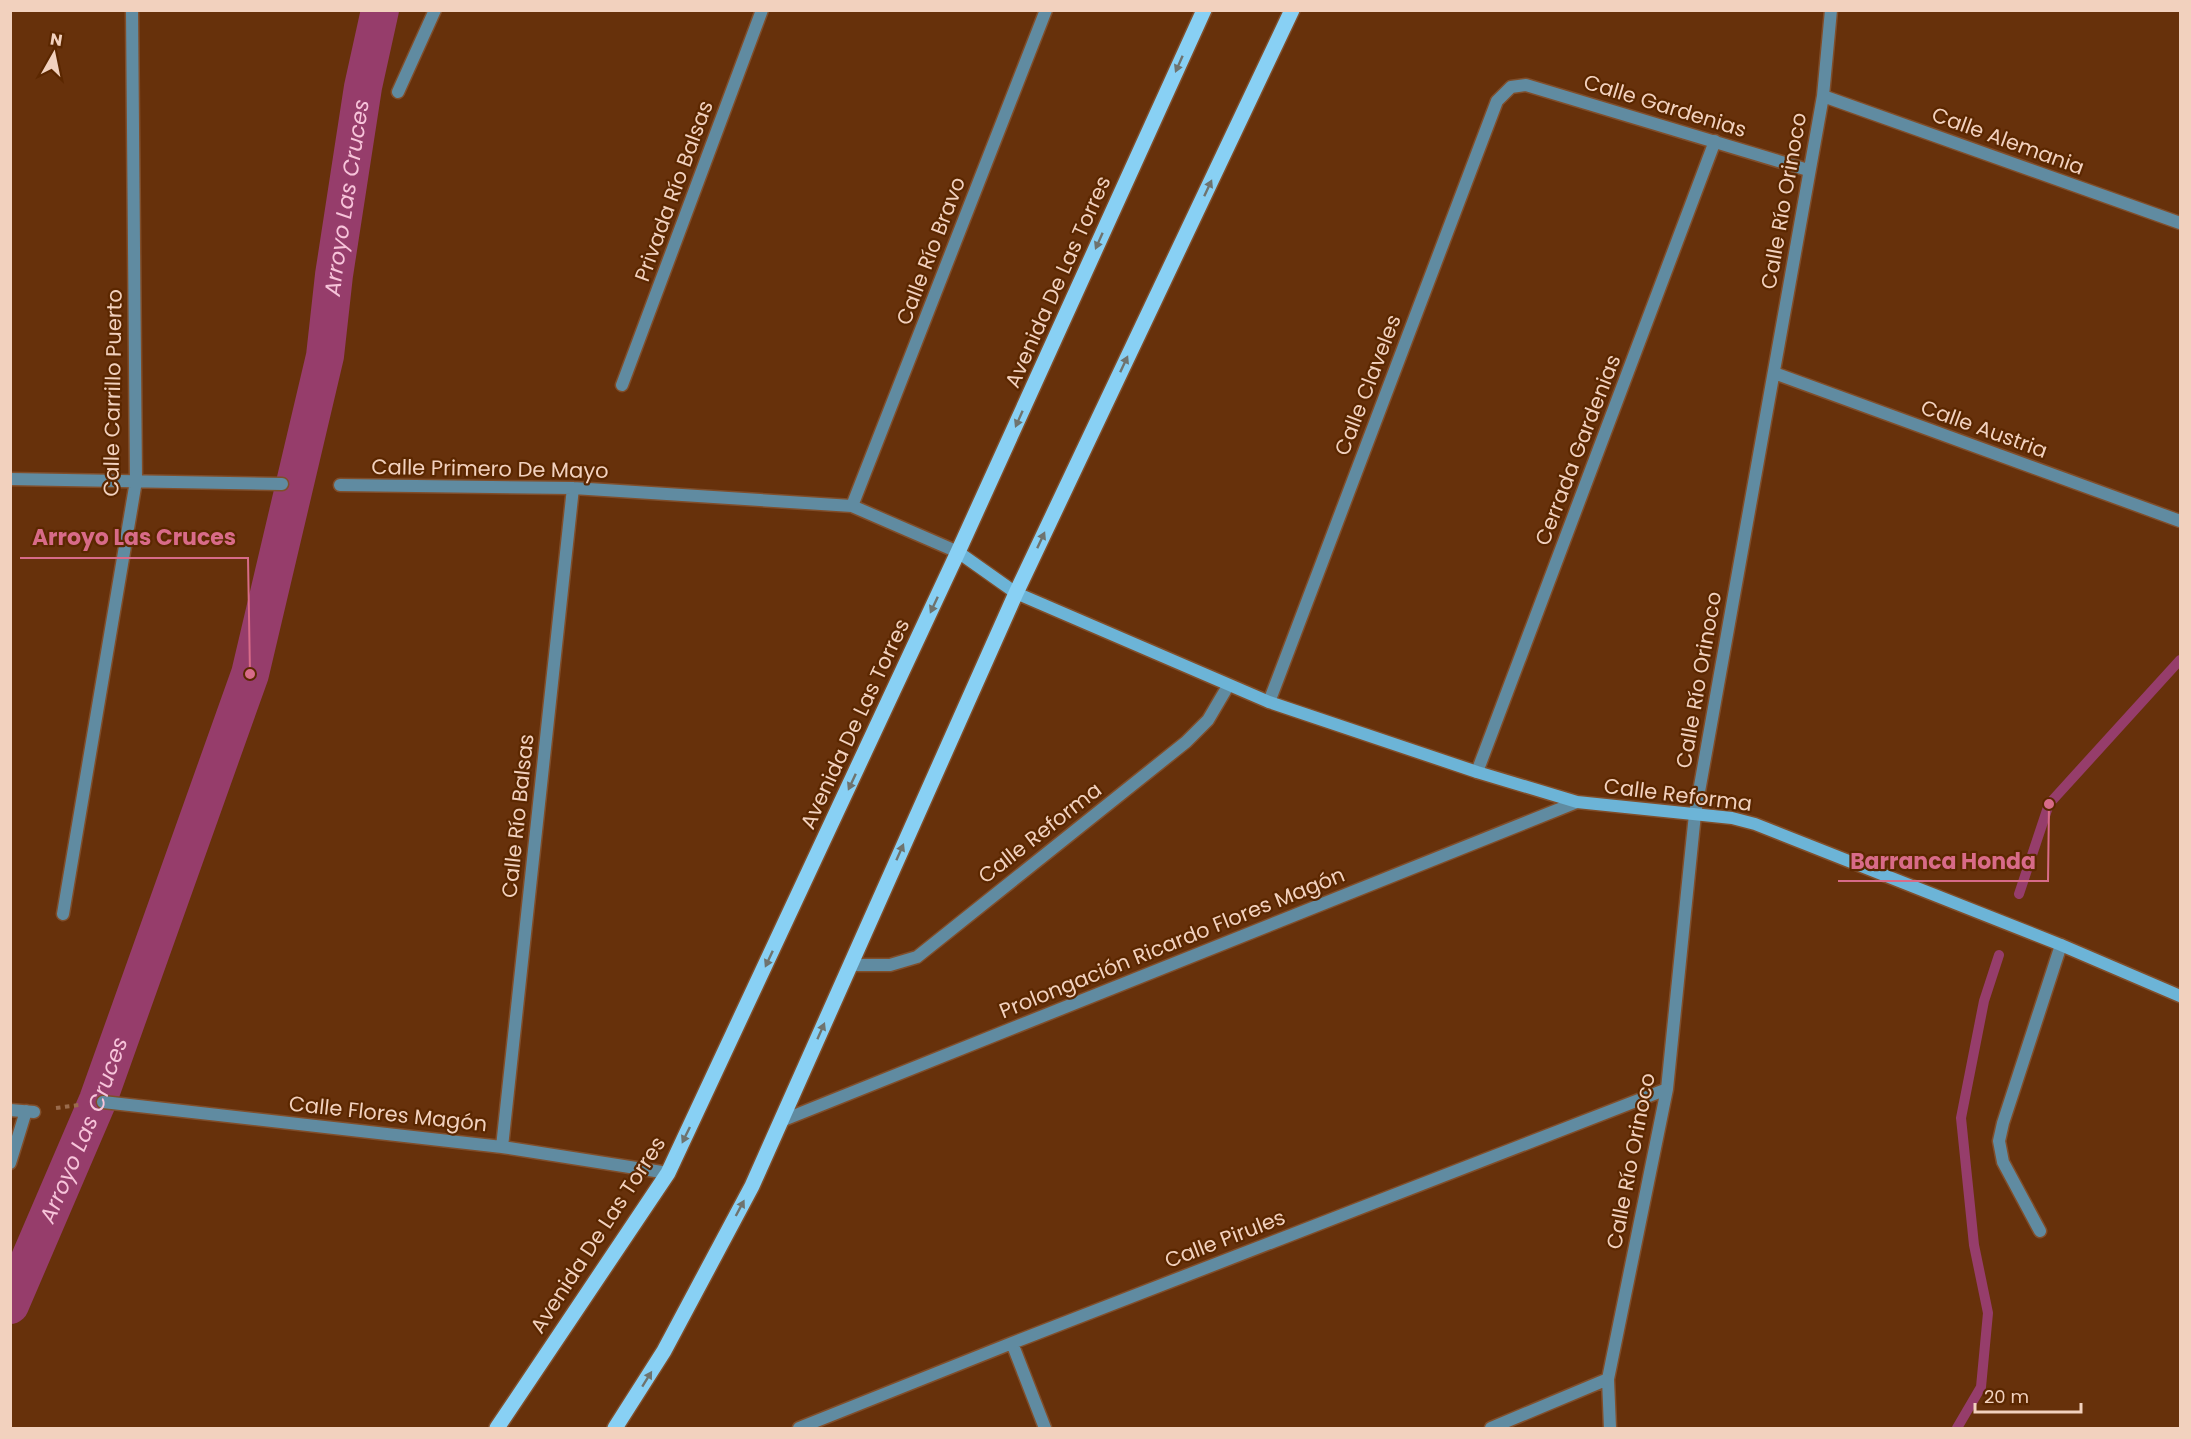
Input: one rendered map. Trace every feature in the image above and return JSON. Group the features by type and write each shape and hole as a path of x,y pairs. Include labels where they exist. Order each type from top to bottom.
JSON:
{"main road":[{"name":"Avenida De Las Torres","path":"497,1428 668,1173 958,552 1203,10"},
{"path":"615,1428 670,1341 752,1186 1016,593 1292,10"}],"street":[{"name":"Calle Carrillo Puerto","path":"63,914 135,482 132,10"},
{"path":"398,92 435,10"},
{"name":"Privada Río Balsas","path":"622,385 762,10"},
{"name":"Calle Río Bravo","path":"852,506 1046,10"},
{"name":"Calle Río Orinoco","path":"1610,1428 1608,1379 1667,1089 1695,814 1823,96 1831,10"},
{"name":"Calle Gardenias","path":"1511,87 1526,85 1808,170"},
{"name":"Calle Claveles","path":"1269,702 1497,101 1511,87"},
{"name":"Calle Alemania","path":"1823,96 2181,223"},
{"name":"Cerrada Gardenias","path":"1477,772 1715,141"},
{"name":"Calle Austria","path":"1774,373 2181,521"},
{"path":"10,479 282,484"},
{"name":"Calle Primero De Mayo","path":"340,485 573,488 852,506 958,552"},
{"name":"Calle Río Balsas","path":"502,1147 573,488"},
{"name":"Calle Reforma","path":"958,552 1016,593 1269,702 1477,772 1577,802 1732,818 1755,824 2061,945 2181,996"},
{"name":"Calle Reforma","path":"850,965 890,965 916,957 1186,742 1208,720 1228,686"},
{"name":"Prolongación Ricardo Flores Magón","path":"781,1121 1577,802"},
{"path":"2040,1231 2003,1162 1999,1141 2061,945"},
{"name":"Calle Pirules","path":"799,1428 1667,1089"},
{"name":"Calle Flores Magón","path":"103,1102 502,1147 668,1173"},
{"path":"10,1110 30,1111 10,1163"},
{"path":"1012,1343 1045,1428"},
{"path":"1491,1428 1608,1379"}],"path":[{"path":"30,1111 103,1102"}],"waterway":[{"name":"Arroyo Las Cruces","path":"10,1305 98,1100 250,674 325,356 334,275 363,87 380,10"},
{"path":"2019,894 2049,804 2180,660"},
{"path":"1957,1428 1981,1387 1988,1313 1974,1245 1961,1118 1984,1001 1999,955"}],"place":[{"name":"Arroyo Las Cruces","path":"250,674"},
{"name":"Barranca Honda","path":"2049,804"}]}
